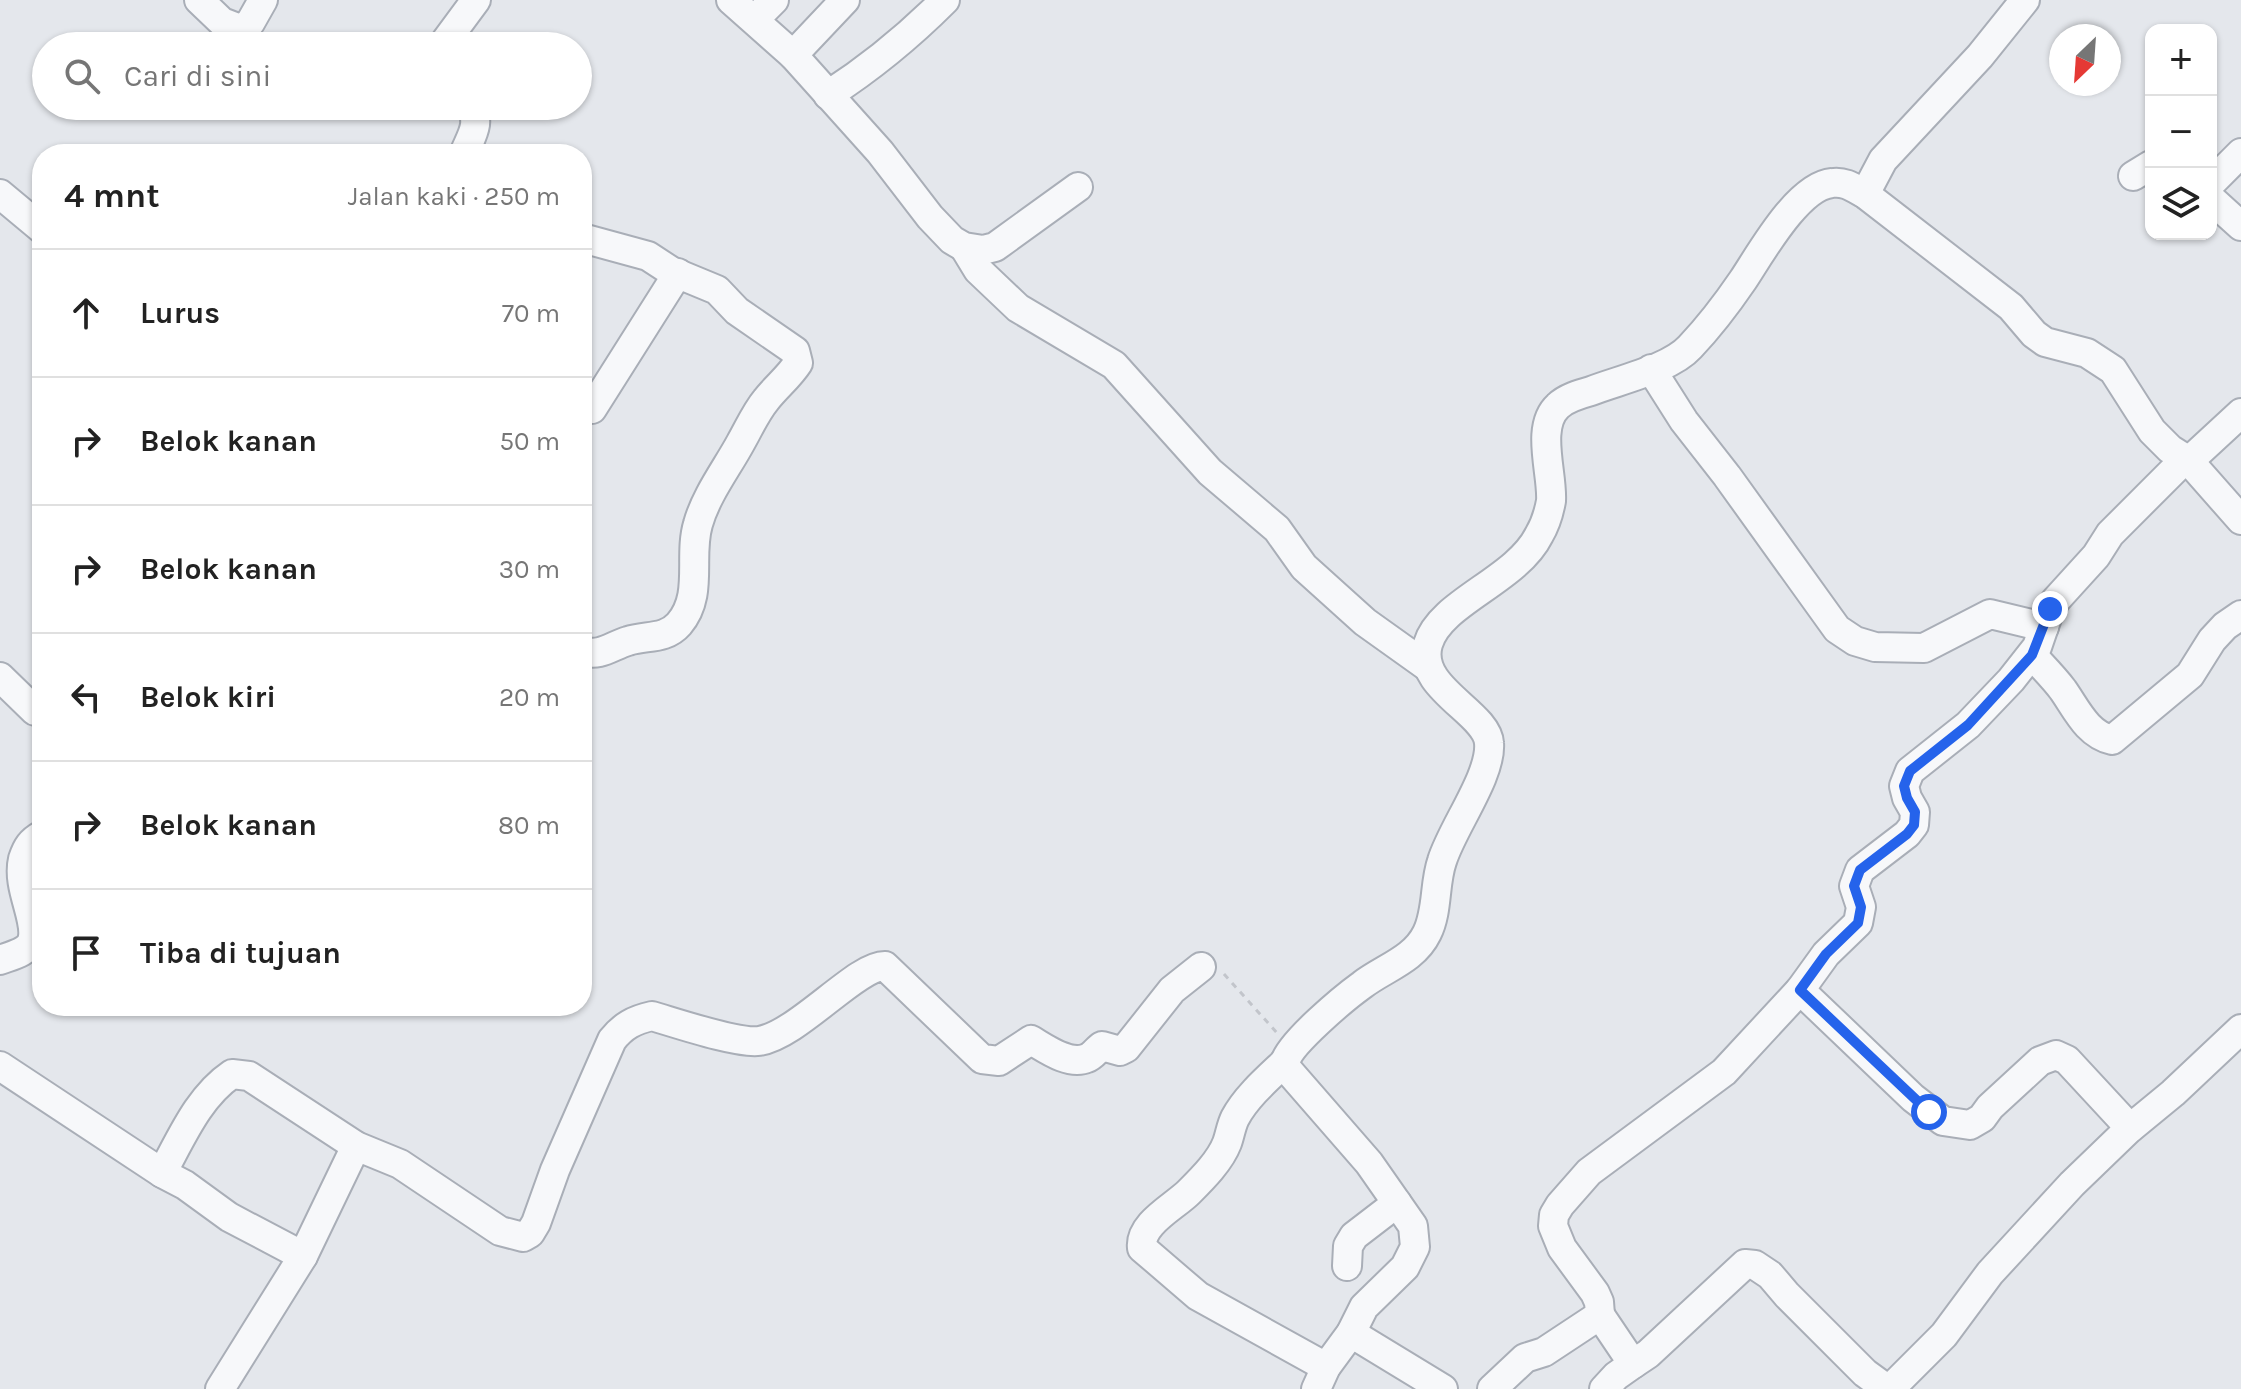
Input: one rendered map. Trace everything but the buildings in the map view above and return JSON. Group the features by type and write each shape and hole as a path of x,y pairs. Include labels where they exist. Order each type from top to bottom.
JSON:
{"street":[{"path":"199,0 222,22 240,29 250,23 263,0"},
{"path":"452,32 476,0"},
{"path":"731,0 764,10 793,55 880,152 930,217 952,240 964,247 983,250 995,247 1078,187"},
{"path":"793,55 845,0"},
{"path":"828,95 857,77 945,0"},
{"path":"1865,194 1883,160 1980,56 2025,0"},
{"path":"468,144 477,120"},
{"path":"2217,177 2241,153"},
{"path":"1428,667 1427,645 1438,624 1510,571 1539,537 1551,499 1548,423 1557,407 1574,396 1651,369 1689,349 1809,192 1830,182 1846,183 1865,194 2011,307 2045,342 2087,353 2113,370 2152,431 2170,449 2188,459 2241,520"},
{"path":"0,194 32,221"},
{"path":"2217,204 2241,226"},
{"path":"592,247 648,256 717,290 737,311 795,351 798,363 765,401 699,522 694,546 695,587 678,625 661,637 625,641 609,651 592,654"},
{"path":"964,247 978,270 1018,308 1114,365 1210,472 1277,529 1304,567 1365,622 1428,667 1448,695 1483,729 1490,742 1486,767 1441,863 1429,930 1421,943 1407,957 1362,985 1288,1055 1235,1118 1228,1142 1213,1165 1189,1192 1151,1225 1142,1242 1142,1248 1198,1296 1321,1378 1364,1307 1405,1267 1415,1247 1413,1226 1369,1163 1288,1070 1288,1055"},
{"path":"592,409 678,273"},
{"path":"1651,369 1706,452 1727,476 1837,629 1855,641 1875,647 1924,648 1990,614 2044,627"},
{"path":"1633,1364 1600,1315 1595,1293 1562,1248 1553,1226 1554,1215 1560,1205 1589,1172 1724,1072 1800,990 1826,954 1858,923 1861,907 1854,886 1860,870 1907,834 1914,825 1915,812 1904,786 1910,771 1968,725 2032,655 2050,609 2096,556 2110,534 2241,413"},
{"path":"2032,655 2062,688 2086,725 2100,736 2112,740 2190,675 2212,640 2241,615"},
{"path":"0,677 32,708"},
{"path":"32,841 26,850 20,874 32,925"},
{"path":"0,960 25,949 32,942"},
{"path":"162,1173 195,1113 218,1084 232,1074 249,1076 356,1146 400,1164 500,1231 523,1237 530,1233 536,1223 555,1170 612,1040 626,1025 639,1019 652,1016 748,1042 767,1039 813,1013 870,969 885,966 982,1059 999,1061 1031,1040 1078,1061 1102,1046 1120,1051 1126,1048 1172,990 1201,967"},
{"path":"1800,990 1913,1098 1943,1121 1970,1125 1982,1118 2040,1061 2056,1055 2067,1060 2130,1128"},
{"path":"1604,1389 1616,1376 1659,1344 1745,1264 1755,1265 1770,1275 1865,1373 1888,1389 1944,1335 1990,1273 2072,1184 2241,1029"},
{"path":"1,1068 185,1185 229,1217 303,1256"},
{"path":"220,1389 303,1256 356,1146"},
{"path":"1347,1266 1348,1246 1354,1236 1397,1203"},
{"path":"1492,1389 1525,1358 1544,1352 1600,1315"},
{"path":"1351,1333 1443,1389"}],"path":[{"path":"1201,967 1208,963 1217,967 1288,1055"}],"route":[{"path":"1929,1112 1800,990 1826,954 1858,923 1862,914 1854,886 1860,870 1907,834 1914,825 1915,812 1904,786 1910,771 1968,725 2011,680 2037,647 2050,609"}]}
